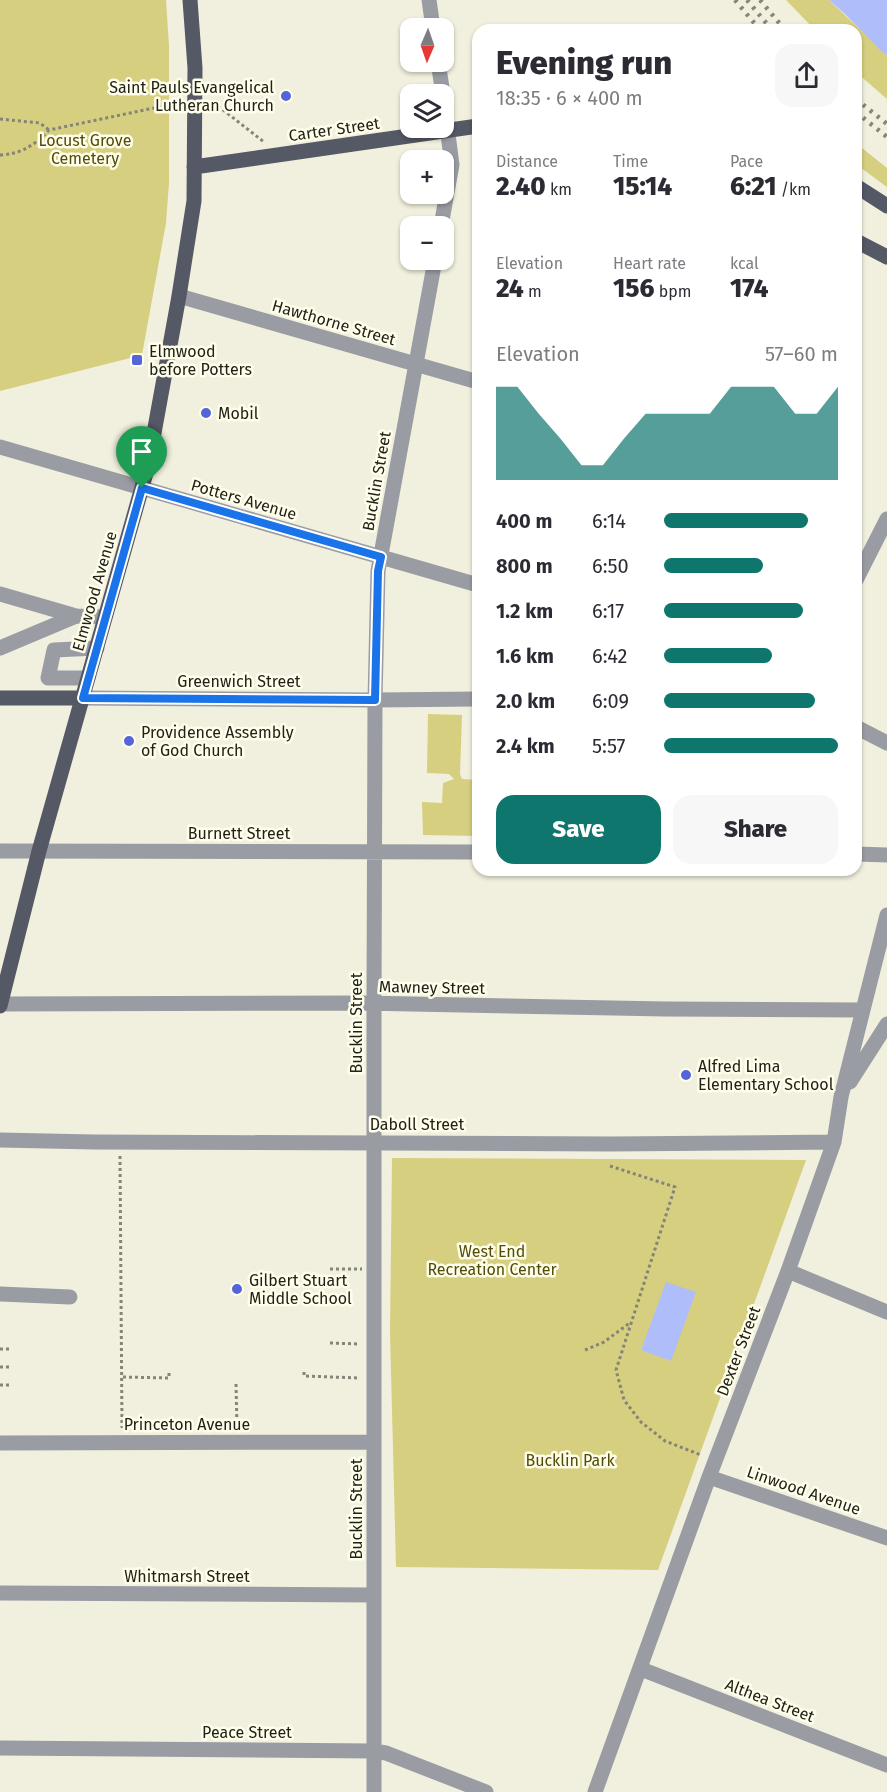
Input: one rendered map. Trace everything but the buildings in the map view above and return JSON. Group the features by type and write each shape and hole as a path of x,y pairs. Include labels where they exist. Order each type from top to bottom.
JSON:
{"main road":[{"name":"Elmwood Avenue","path":"0,1005 39,851 148,466 193,214 195,59 190,0"},
{"name":"Carter Street","path":"454,129 472,127"},
{"name":"Carter Street","path":"194,167 400,137"},
{"path":"862,190 887,206"},
{"path":"862,244 887,257"},
{"name":"Greenwich Street","path":"0,698 83,698"}],"street":[{"path":"429,0 432,18"},
{"path":"443,216 452,165 449,138"},
{"name":"Bucklin Street","path":"374,1792 374,1003 375,700 378,571 433,270"},
{"name":"Hawthorne Street","path":"179,296 472,380"},
{"name":"Potters Avenue","path":"0,447 472,583"},
{"path":"862,568 887,519"},
{"path":"0,594 76,616 105,617"},
{"path":"0,648 76,616"},
{"path":"43,698 54,650 44,630"},
{"path":"54,650 97,648"},
{"path":"48,678 88,678"},
{"name":"Greenwich Street","path":"83,698 472,699"},
{"path":"862,730 887,743"},
{"name":"Burnett Street","path":"0,851 472,852"},
{"path":"862,854 887,855"},
{"name":"Dexter Street","path":"596,1792 709,1477 788,1271 834,1142 841,1096 887,915"},
{"name":"Mawney Street","path":"0,1005 374,1003 863,1010"},
{"path":"841,1096 887,1024"},
{"name":"Daboll Street","path":"0,1140 612,1144 834,1142"},
{"path":"788,1271 887,1312"},
{"path":"0,1294 70,1297"},
{"name":"Princeton Avenue","path":"0,1443 374,1442"},
{"name":"Linwood Avenue","path":"709,1477 887,1538"},
{"name":"Whitmarsh Street","path":"0,1593 373,1595"},
{"name":"Althea Street","path":"640,1669 887,1765"},
{"name":"Peace Street","path":"0,1748 374,1751 386,1753 486,1792"}],"path":[{"path":"0,155 9,155 36,144 49,130 173,104"},
{"path":"218,106 266,143"},
{"path":"0,119 40,123 49,130"},
{"path":"120,1151 123,1428"},
{"path":"610,1166 675,1187 616,1370 624,1400 641,1422 665,1441 701,1455"},
{"path":"330,1269 362,1269"},
{"path":"585,1350 604,1342 633,1321"},
{"path":"330,1343 362,1344"},
{"path":"0,1349 10,1349"},
{"path":"0,1367 9,1367"},
{"path":"122,1377 169,1378 169,1372"},
{"path":"304,1372 304,1376 362,1378"},
{"path":"236,1384 237,1430"},
{"path":"0,1385 9,1385"}],"green space":[{"name":"Locust Grove Cemetery","path":"0,0 166,0 169,46 169,183 166,223 142,355 0,391"},
{"path":"786,0 829,0 854,24 809,24"},
{"path":"862,31 887,55 887,99 862,77"},
{"path":"862,148 887,168 887,187 862,169"},
{"path":"428,714 462,715 460,774 462,779 472,780 472,836 423,835 422,802 442,803 443,783 454,779 449,774 427,773"},
{"name":"Bucklin Park","path":"392,1158 806,1160 658,1570 396,1567 390,1332"}],"water":[{"path":"829,0 887,0 887,55 862,31 862,24 855,24"},
{"path":"666,1282 696,1292 671,1361 641,1350"}],"railway":[{"path":"735,0 755,24"},
{"path":"747,0 767,24"},
{"path":"760,0 780,24"},
{"path":"862,104 887,124"},
{"path":"862,117 887,137"}],"place":[{"name":"Saint Pauls Evangelical Lutheran Church","path":"286,96"},
{"name":"Elmwood before Potters","path":"137,360"},
{"name":"Mobil","path":"206,413"},
{"name":"Providence Assembly of God Church","path":"129,741"},
{"name":"Alfred Lima Elementary School","path":"686,1075"},
{"name":"Gilbert Stuart Middle School","path":"237,1289"}],"route":[{"path":"142,488 381,557 378,571 375,700 83,698 142,488"}],"park label":[{"name":"West End Recreation Center","path":"492,1260"}]}
